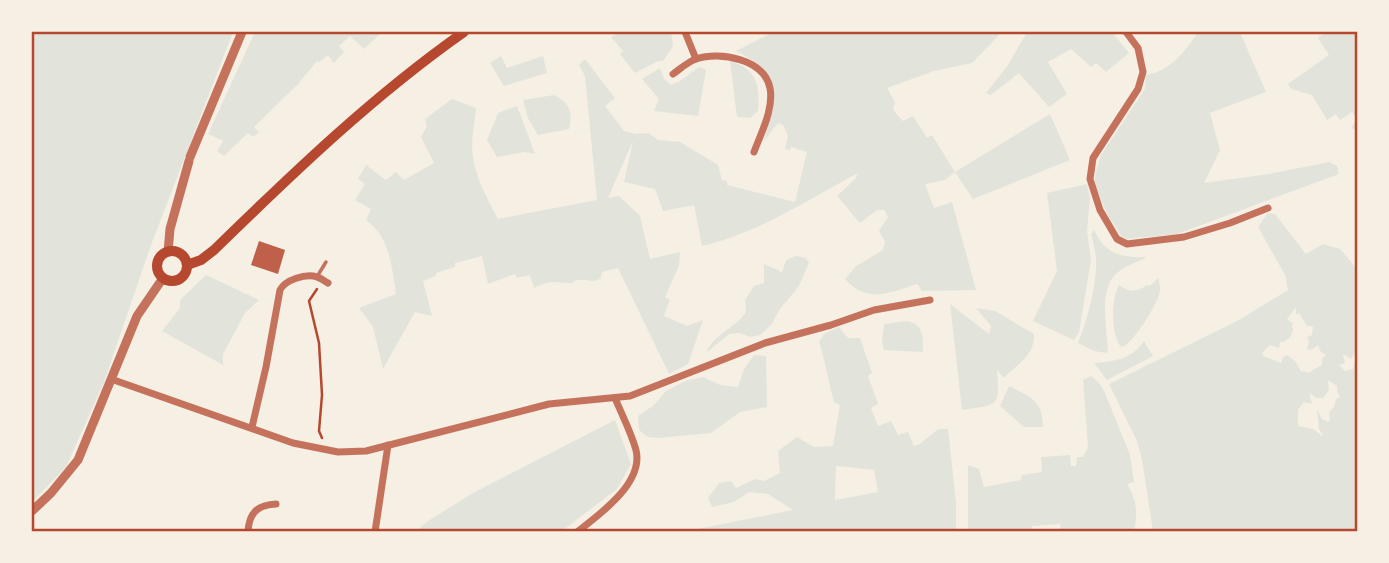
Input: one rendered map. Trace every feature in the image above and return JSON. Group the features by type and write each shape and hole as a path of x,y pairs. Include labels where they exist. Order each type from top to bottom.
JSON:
{"main road":[{"path":"187,265 201,260 214,250 326,142 390,88 464,32"},
{"path":"168,252 182,255 187,265 185,274 180,279 172,281 163,278 157,269 162,255 168,252"}],"street":[{"path":"168,252 170,229 190,159 243,32"},
{"path":"685,32 696,59"},
{"path":"1126,32 1138,48 1142,65 1139,89 1093,158 1090,179 1097,203 1117,239 1127,244 1184,237 1268,208"},
{"path":"673,74 696,59 734,56 757,67 770,87 770,100 754,152"},
{"path":"32,511 78,460 137,316 163,278"},
{"path":"253,427 280,290 284,283 291,279 323,280"},
{"path":"111,379 293,443 338,452 366,451 549,404 615,398 644,392 765,343 874,310 930,300"},
{"path":"577,531 627,487 635,474 636,451 615,398"},
{"path":"375,531 388,445"},
{"path":"248,531 249,519 254,511 265,505 276,504"}],"lane":[{"path":"323,280 326,262"}],"path":[{"path":"323,280 309,301 319,343 322,395 319,431 323,439 338,452"}],"shaded area":[{"path":"32,32 233,32 151,245 104,382 66,467 32,502"},
{"path":"255,32 382,32 364,49 350,36 339,46 344,52 334,63 328,55 317,61 298,84 254,127 259,132 253,137 248,133 224,156 217,151 223,141 208,134"},
{"path":"622,32 671,32 673,46 663,61 635,73 620,54 623,51 611,37"},
{"path":"773,32 1002,32 972,63 934,71 887,88 895,102 893,110 903,121 913,116 927,138 932,135 955,172 945,180 925,184 934,208 952,202 976,290 922,291 917,284 888,293 870,294 862,292 845,279 856,266 883,250 885,242 879,231 888,217 884,210 877,210 860,223 837,196 858,173 763,224 702,246 694,205 663,211 655,189 624,182 633,141 608,198 619,196 640,216 650,259 680,252 679,266 665,297 670,300 664,316 687,326 703,320 688,364 669,374 618,268 602,272 601,278 593,281 550,282 534,288 530,275 517,278 515,274 488,284 482,256 455,263 455,267 436,273 436,276 423,281 432,316 415,312 383,369 373,327 359,308 396,294 385,244 366,220 371,209 355,200 365,184 358,179 366,165 386,180 396,172 404,180 434,163 421,137 427,126 425,119 452,99 476,108 473,157 481,184 498,219 597,200 585,76 579,65 585,59 615,98 605,106 624,131 648,133 659,140 680,142 718,165 722,180 727,181 727,185 795,202 807,152 791,147 790,150 785,149 788,136 783,125 778,123 764,141 773,98 769,78 752,60 736,51"},
{"path":"1027,32 1112,32 1129,53 1106,72 1096,63 1091,67 1071,49 1048,62 1067,94 1049,107 1019,73 991,95 986,93 1008,65"},
{"path":"1198,32 1240,32 1266,92 1210,113 1220,150 1204,183 1329,162 1337,166 1339,174 1177,234 1127,239 1122,237 1109,217 1095,186 1101,155 1145,89 1146,75 1170,65"},
{"path":"1326,32 1357,32 1357,119 1352,112 1340,120 1336,114 1327,120 1312,95 1291,89 1288,84 1329,55 1318,38"},
{"path":"501,56 507,68 543,56 547,73 504,86 490,63"},
{"path":"730,61 746,69 755,79 758,111 750,118 737,117"},
{"path":"699,67 706,70 698,116 654,111 659,99 642,79 660,68 664,79 671,85"},
{"path":"554,95 569,109 569,129 538,135 528,118 523,100"},
{"path":"517,106 535,154 524,152 497,157 487,140 498,113"},
{"path":"1050,114 1070,160 973,199 955,172"},
{"path":"1357,119 1357,130 1351,128"},
{"path":"1087,184 1090,197 1087,231 1091,260 1079,332 1074,340 1033,321 1057,271 1047,193"},
{"path":"1268,213 1275,214 1306,254 1323,244 1340,249 1357,269 1357,352 1351,359 1343,354 1345,363 1339,365 1345,371 1353,369 1357,357 1357,531 1153,531 1137,441 1109,384 1239,320 1288,290 1285,275 1258,227","holes":["1296,307 1296,315 1299,313 1307,326 1313,326 1312,335 1307,337 1307,349 1311,350 1318,345 1326,355 1322,359 1322,365 1310,373 1301,371 1287,355 1281,363 1263,356 1262,353 1270,345 1279,348 1280,342 1290,338 1293,331 1291,326 1294,324 1287,319","1328,380 1337,386 1340,397 1329,412 1328,422 1322,419 1317,409 1322,436 1313,429 1298,426 1298,410 1304,402 1312,404 1309,393 1323,398 1329,390"]},
{"path":"1094,230 1109,250 1130,257 1147,257 1117,273 1107,289 1106,353 1094,351 1078,343 1095,281 1096,258 1091,234"},
{"path":"796,256 806,258 809,263 799,286 779,310 772,324 760,335 751,337 739,333 729,334 706,353 714,341 746,312 745,300 754,286 764,283 764,264 782,272 786,260"},
{"path":"206,275 259,300 245,313 223,354 223,365 162,331 180,308 180,300"},
{"path":"1158,278 1160,293 1153,308 1133,338 1123,347 1120,346 1113,316 1119,285 1136,290 1150,286"},
{"path":"950,304 989,334 991,326 976,308 995,311 1034,334 1032,348 1019,364 1004,378 997,370 997,398 990,405 962,410"},
{"path":"907,321 920,328 923,352 884,350 884,324"},
{"path":"839,327 848,338 860,338 872,373 868,376 878,404 871,408 878,426 891,421 898,435 908,432 914,446 938,429 948,429 956,503 956,531 688,531 793,510 768,494 749,492 734,502 712,507 708,498 719,483 731,481 736,488 755,479 764,481 780,473 778,451 797,437 814,447 833,446 840,405 834,402 819,342 824,334","holes":["836,466 874,470 878,492 835,500"]},
{"path":"1144,341 1153,356 1107,380 1094,363 1128,356"},
{"path":"754,355 766,356 767,407 740,412 711,433 658,438 648,437 639,430 638,416 654,405 666,391 685,381 703,377 720,385 738,387 744,369"},
{"path":"1091,376 1105,393 1130,455 1134,482 1127,484 1136,507 1134,531 1061,531 1060,524 1032,526 1032,531 968,531 968,465 979,469 984,487 1021,480 1022,475 1042,472 1041,457 1070,455 1071,466 1076,466 1077,457 1083,457 1088,447 1083,380"},
{"path":"1009,386 1034,401 1041,411 1043,427 1024,427 1000,406"},
{"path":"615,420 631,464 617,489 562,531 416,531 473,493"}],"building":[{"path":"259,241 285,250 278,274 251,265"}]}
